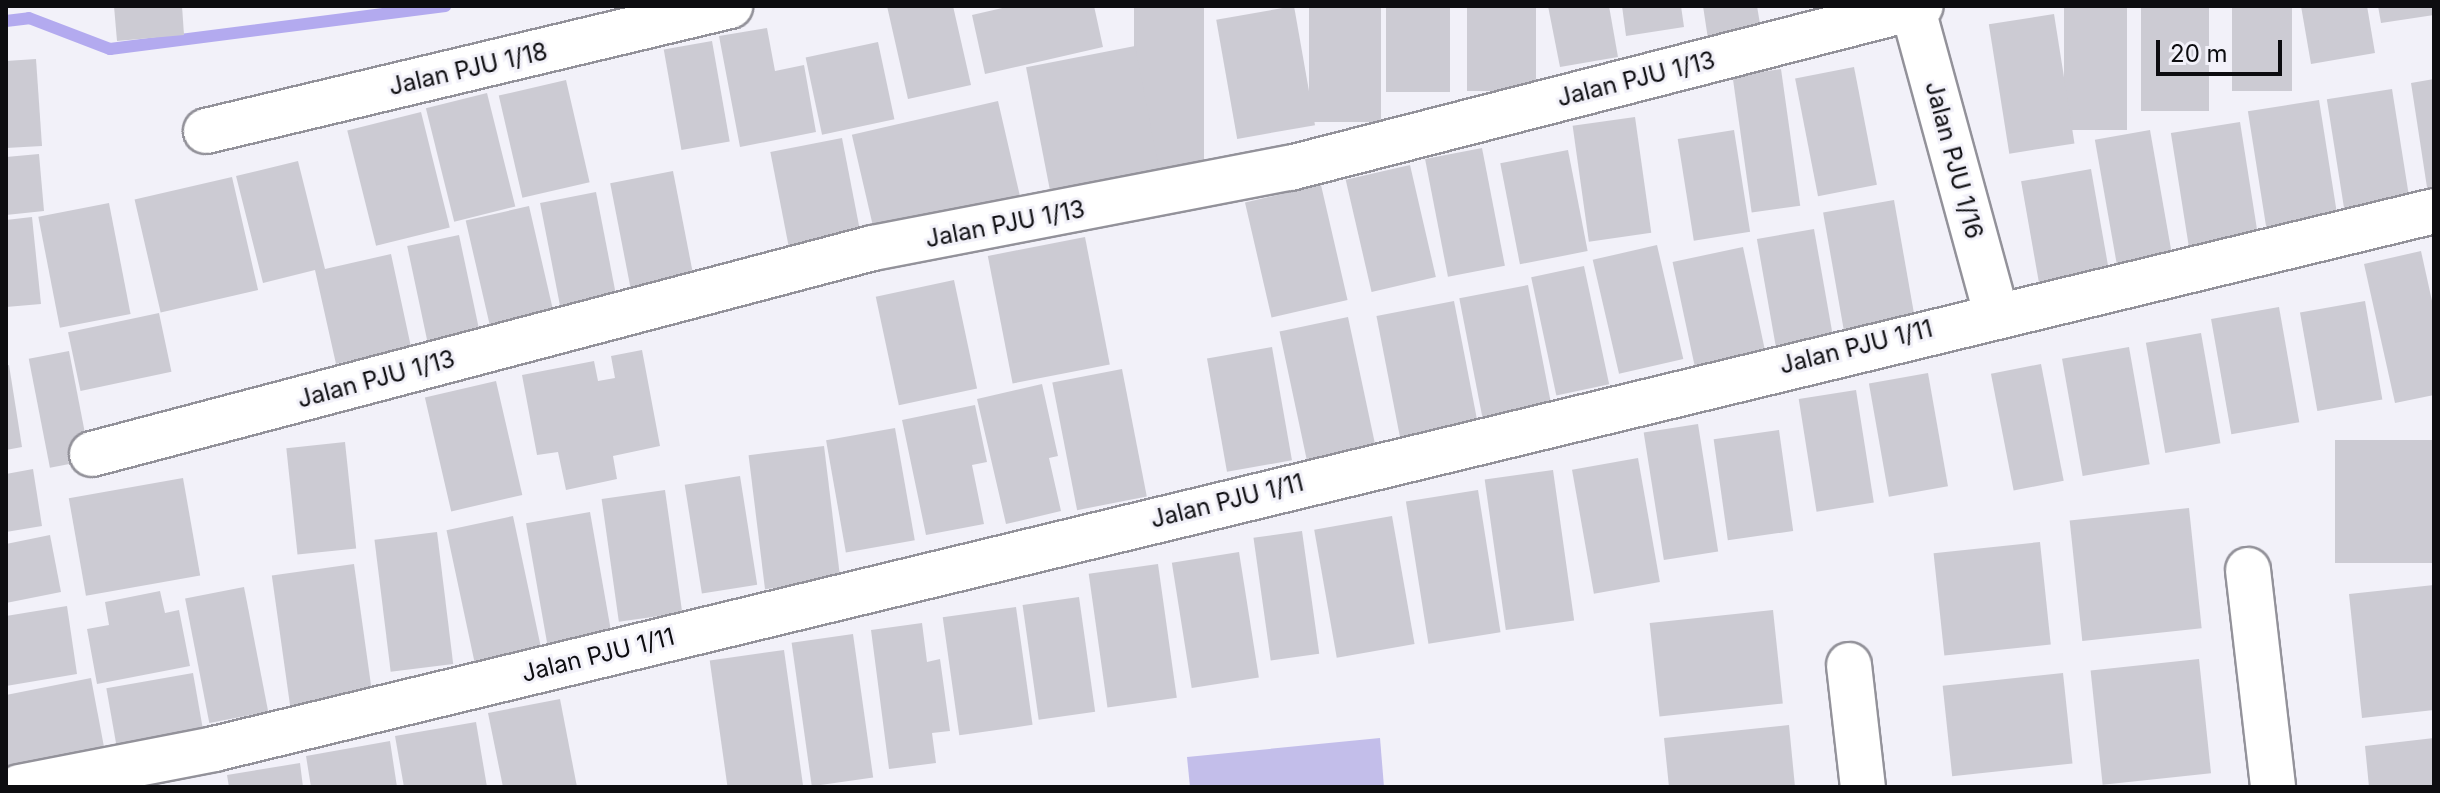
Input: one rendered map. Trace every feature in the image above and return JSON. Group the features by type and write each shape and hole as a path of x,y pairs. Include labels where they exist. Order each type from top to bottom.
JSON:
{"street":[{"name":"Jalan PJU 1/18","path":"206,131 730,6"},
{"name":"Jalan PJU 1/16","path":"1915,7 1996,313"},
{"name":"Jalan PJU 1/13","path":"92,454 873,248 1290,168 1915,7"},
{"name":"Jalan PJU 1/11","path":"19,787 214,749 1996,313 2434,211"},
{"path":"2248,570 2273,787"},
{"path":"1849,665 1863,787"}],"shaded area":[{"path":"1380,738 1384,787 1190,787 1187,757"}],"building":[{"path":"114,6 182,6 184,35 117,41"},
{"path":"887,6 953,6 971,85 908,99"},
{"path":"1011,6 1094,6 1103,47 985,74 972,15"},
{"path":"1134,6 1204,6 1204,174 1134,174"},
{"path":"1294,6 1315,125 1237,139 1216,20"},
{"path":"1309,6 1381,6 1381,122 1309,122"},
{"path":"1386,6 1450,6 1450,92 1386,92"},
{"path":"1467,6 1536,6 1536,91 1467,91"},
{"path":"1548,6 1609,6 1618,57 1560,67"},
{"path":"1622,6 1681,6 1684,27 1626,36"},
{"path":"1703,6 1757,6 1761,30 1708,39"},
{"path":"2064,6 2127,6 2127,130 2064,130"},
{"path":"2141,6 2209,6 2209,111 2141,111"},
{"path":"2232,6 2292,6 2292,91 2232,91"},
{"path":"2301,6 2367,6 2375,53 2311,64"},
{"path":"2378,6 2434,6 2434,15 2381,23"},
{"path":"2054,14 2074,143 2009,154 1989,24"},
{"path":"767,28 775,71 804,65 816,132 740,147 719,36"},
{"path":"712,41 730,141 681,150 664,50"},
{"path":"878,42 894,119 822,135 806,57"},
{"path":"1135,46 1160,175 1051,196 1026,67"},
{"path":"36,59 42,146 6,148 6,61"},
{"path":"1854,67 1877,185 1818,196 1795,78"},
{"path":"1781,69 1800,206 1752,212 1732,76"},
{"path":"2434,79 2434,206 2430,207 2411,83"},
{"path":"566,80 590,182 522,198 499,96"},
{"path":"2392,89 2411,209 2346,219 2327,99"},
{"path":"487,93 515,207 454,222 426,108"},
{"path":"2319,100 2339,229 2268,241 2248,111"},
{"path":"998,101 1022,204 876,238 852,135"},
{"path":"421,112 450,227 376,246 347,130"},
{"path":"1635,117 1651,233 1589,242 1573,126"},
{"path":"2240,122 2259,243 2190,254 2171,133"},
{"path":"1734,130 1750,232 1694,241 1678,139"},
{"path":"2150,130 2173,262 2118,272 2095,140"},
{"path":"842,138 861,233 789,247 770,152"},
{"path":"1482,148 1505,266 1448,277 1425,159"},
{"path":"1568,150 1588,251 1520,264 1500,163"},
{"path":"39,154 44,211 6,215 6,157"},
{"path":"298,161 325,269 391,254 411,347 336,364 315,270 263,283 236,176"},
{"path":"1410,165 1436,277 1372,292 1346,180"},
{"path":"2091,169 2111,281 2041,294 2021,181"},
{"path":"673,171 693,276 631,288 610,183"},
{"path":"232,177 258,290 161,313 135,199"},
{"path":"1321,185 1348,300 1272,318 1245,203"},
{"path":"596,192 618,303 562,314 540,203"},
{"path":"1894,200 1915,320 1844,333 1823,213"},
{"path":"109,203 131,314 60,328 38,217"},
{"path":"529,206 555,318 492,333 466,221"},
{"path":"32,217 41,304 6,307 6,220"},
{"path":"1814,229 1833,335 1776,345 1757,239"},
{"path":"459,235 479,331 428,342 407,246"},
{"path":"1085,237 1110,365 1013,384 988,256"},
{"path":"1657,245 1683,359 1619,374 1593,260"},
{"path":"1743,247 1767,359 1696,374 1673,262"},
{"path":"2421,251 2434,310 2434,395 2395,403 2364,264"},
{"path":"1584,266 1609,384 1556,396 1531,277"},
{"path":"954,280 977,389 899,405 876,297"},
{"path":"1528,285 1552,409 1483,422 1459,298"},
{"path":"1454,301 1478,423 1400,438 1376,316"},
{"path":"2365,301 2382,399 2317,411 2300,312"},
{"path":"2279,307 2299,422 2231,434 2211,319"},
{"path":"159,313 171,372 81,391 68,332"},
{"path":"1348,317 1376,448 1307,463 1280,332"},
{"path":"2201,333 2220,443 2165,453 2146,343"},
{"path":"1272,347 1292,460 1227,472 1207,358"},
{"path":"2129,347 2150,464 2083,476 2062,359"},
{"path":"642,350 660,446 613,456 617,479 566,490 558,452 537,455 522,375 594,361 598,381 615,378 611,356"},
{"path":"69,351 90,460 50,468 29,359"},
{"path":"2041,364 2064,481 2014,491 1991,374"},
{"path":"9,365 22,447 6,450 6,366"},
{"path":"1122,369 1147,497 1077,510 1052,383"},
{"path":"1928,373 1948,486 1889,497 1869,383"},
{"path":"496,381 522,495 451,511 425,397"},
{"path":"1042,384 1058,456 1049,458 1061,511 1006,524 977,399"},
{"path":"1856,390 1874,503 1817,512 1799,399"},
{"path":"975,405 987,462 972,465 984,524 926,535 902,420"},
{"path":"1698,424 1718,551 1664,560 1644,433"},
{"path":"895,428 915,540 846,552 826,440"},
{"path":"1779,430 1793,531 1728,540 1714,439"},
{"path":"2335,440 2434,440 2434,563 2335,563"},
{"path":"345,442 356,548 298,555 286,448"},
{"path":"824,446 840,580 765,589 749,455"},
{"path":"1638,458 1660,582 1594,594 1572,470"},
{"path":"33,469 42,526 6,532 6,474"},
{"path":"1553,470 1574,621 1506,630 1485,480"},
{"path":"740,476 757,585 702,593 685,485"},
{"path":"183,478 200,575 86,596 69,498"},
{"path":"665,490 682,613 619,622 602,499"},
{"path":"1478,490 1501,632 1428,644 1406,501"},
{"path":"2189,508 2202,628 2082,641 2070,521"},
{"path":"590,512 613,641 549,652 526,523"},
{"path":"513,516 541,648 475,662 446,530"},
{"path":"1392,516 1415,644 1337,658 1314,530"},
{"path":"1302,531 1319,654 1271,661 1253,538"},
{"path":"437,532 453,664 391,672 374,540"},
{"path":"50,535 61,592 6,603 6,544"},
{"path":"2040,542 2051,644 1944,656 1934,553"},
{"path":"1239,552 1259,677 1192,688 1172,563"},
{"path":"354,564 373,698 291,709 272,576"},
{"path":"1158,564 1177,698 1107,707 1089,574"},
{"path":"2434,585 2434,710 2362,718 2349,594"},
{"path":"244,587 268,712 209,723 185,598"},
{"path":"160,591 165,613 179,610 190,666 97,684 87,629 109,625 105,602"},
{"path":"1079,597 1095,712 1039,720 1023,605"},
{"path":"67,606 77,674 6,686 6,616"},
{"path":"1016,607 1033,725 959,735 943,617"},
{"path":"1773,610 1783,703 1660,716 1650,623"},
{"path":"922,623 927,662 940,659 950,731 932,733 936,763 889,769 871,630"},
{"path":"853,634 873,778 812,786 792,643"},
{"path":"784,650 803,787 728,787 710,660"},
{"path":"2199,659 2211,773 2103,785 2091,670"},
{"path":"193,673 204,735 117,750 106,688"},
{"path":"2063,673 2073,764 1952,776 1943,686"},
{"path":"91,678 104,747 6,766 6,695"},
{"path":"560,699 577,787 503,787 488,713"},
{"path":"476,722 487,787 404,787 395,736"},
{"path":"1789,725 1795,787 1669,787 1664,738"},
{"path":"2434,738 2434,787 2369,787 2365,746"},
{"path":"390,741 397,787 311,787 306,756"},
{"path":"300,763 303,787 229,787 227,775"}],"waterway":[{"path":"6,21 29,18 110,49 445,6"}]}
